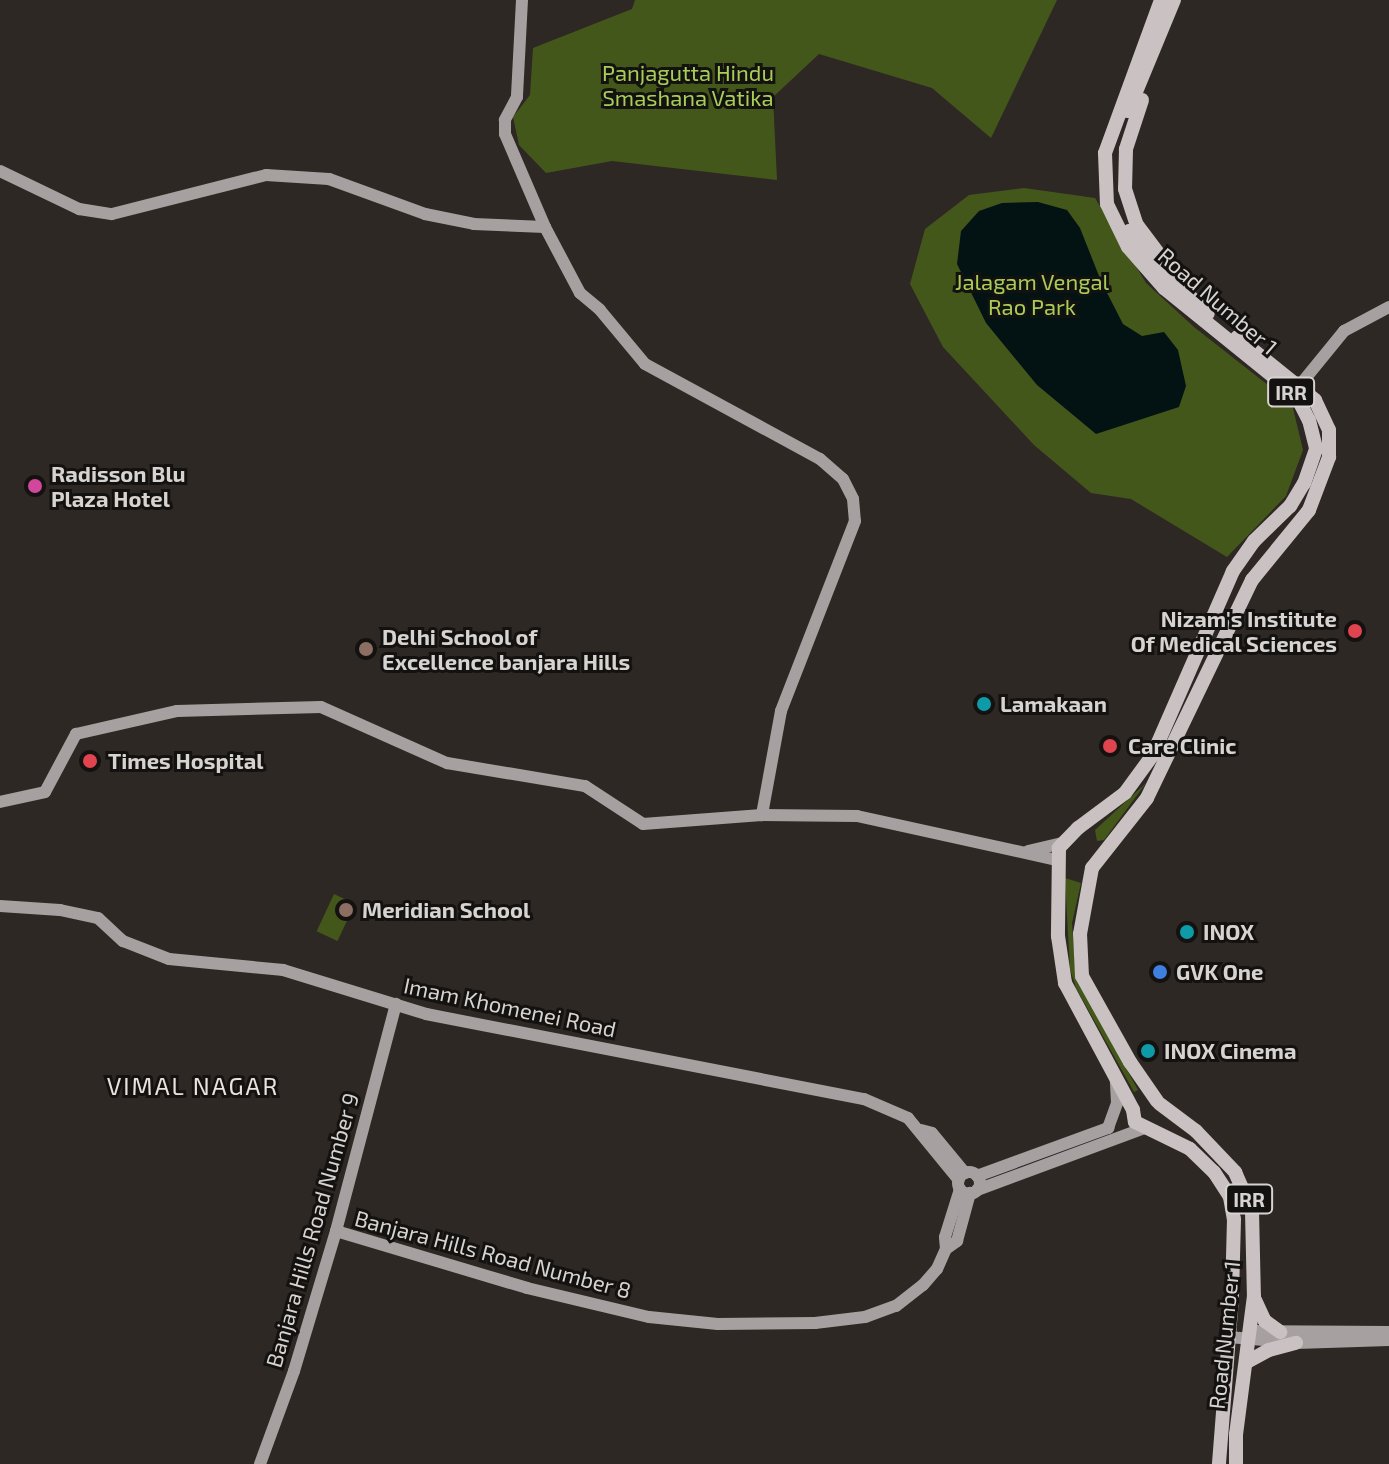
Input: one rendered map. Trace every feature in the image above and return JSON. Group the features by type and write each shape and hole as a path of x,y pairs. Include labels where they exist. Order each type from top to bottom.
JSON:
{"main road":[{"name":"Road Number 1","path":"1063,843 1125,793 1152,756 1233,571 1254,541 1290,506 1308,474 1316,449 1309,420 1296,395 1164,288 1128,247 1107,204 1105,153 1161,0"},
{"name":"IRR","path":"1174,0 1122,127 1114,158 1114,187 1127,229 1181,288"},
{"name":"Road Number 1","path":"1183,0 1162,42 1131,129 1124,170 1125,189 1137,225 1177,272 1181,288 1216,321 1315,400 1329,430 1329,457 1325,477 1309,510 1252,580 1168,759 1140,807 1092,868 1080,934 1082,976 1130,1062 1159,1102 1220,1155 1247,1193 1255,1232 1254,1296 1236,1434 1236,1464"},
{"path":"1125,793 1140,807"},
{"path":"1110,805 1127,822"},
{"path":"1063,843 1057,860 1058,936 1065,983 1133,1110 1135,1122 1145,1128 1161,1121 1159,1102 1143,1099 1133,1110"},
{"name":"Road Number 1","path":"1145,1128 1190,1149 1214,1172 1230,1197 1234,1219 1219,1464"},
{"path":"1254,1296 1265,1321 1280,1332"},
{"path":"1247,1362 1269,1350 1296,1343"}],"street":[{"path":"522,0 517,97 505,120 505,134 545,227 580,293 624,337 645,364 820,459 843,479 853,499 855,521 781,711 762,815"},
{"path":"0,171 79,209 112,214 266,175 329,179 425,214 474,224 545,227"},
{"path":"1300,385 1344,331 1389,307"},
{"path":"0,802 45,792 76,734 177,711 321,707 447,763 585,786 643,824 762,815 857,816 1057,860"},
{"path":"1021,853 1063,843"},
{"name":"Imam Khomenei Road","path":"0,906 60,910 98,918 123,941 169,959 283,970 426,1014 864,1099 908,1118 921,1130 932,1133 968,1184"},
{"name":"Banjara Hills Road Number 9","path":"260,1464 294,1371 336,1231 396,1004"},
{"path":"968,1184 1108,1128 1117,1103 1116,1079"},
{"path":"968,1184 1145,1128"},
{"name":"Banjara Hills Road Number 8","path":"336,1231 527,1288 649,1317 718,1324 815,1323 865,1317 896,1306 911,1295 937,1269 946,1249 957,1241 968,1184"},
{"path":"1229,1332 1296,1343 1389,1340"},
{"path":"1250,1335 1389,1332"}],"green space":[{"name":"Panjagutta Hindu Smashana Vatika","path":"635,0 1057,0 991,138 932,88 819,54 773,97 777,180 612,161 546,173 519,145 513,117 530,95 533,48 632,9"},
{"name":"Jalagam Vengal Rao Park","path":"1024,188 1095,198 1146,283 1194,327 1292,404 1303,450 1286,496 1227,557 1131,499 1091,493 1034,445 943,347 910,284 925,229 969,195"},
{"path":"1146,783 1104,840 1097,841 1095,830"},
{"path":"1065,878 1081,883 1072,923 1075,968 1081,987 1138,1090 1134,1092 1076,988 1070,969"},
{"path":"334,894 355,904 338,941 317,931"}],"shaded area":[{"path":"1038,202 1067,210 1080,228 1101,281 1123,324 1142,336 1164,332 1178,350 1186,386 1179,407 1096,434 1037,385 986,323 957,264 961,231 979,211 1002,203"}],"place":[{"name":"Radisson Blu Plaza Hotel","path":"35,486"},
{"name":"Nizam's Institute Of Medical Sciences","path":"1355,631"},
{"name":"Delhi School of Excellence banjara Hills","path":"366,649"},
{"name":"Lamakaan","path":"984,704"},
{"name":"Care Clinic","path":"1110,746"},
{"name":"Times Hospital","path":"90,761"},
{"name":"Meridian School","path":"346,910"},
{"name":"INOX","path":"1187,932"},
{"name":"GVK One","path":"1160,972"},
{"name":"INOX Cinema","path":"1148,1051"}],"district":[{"name":"VIMAL NAGAR","path":"193,1086"}]}
